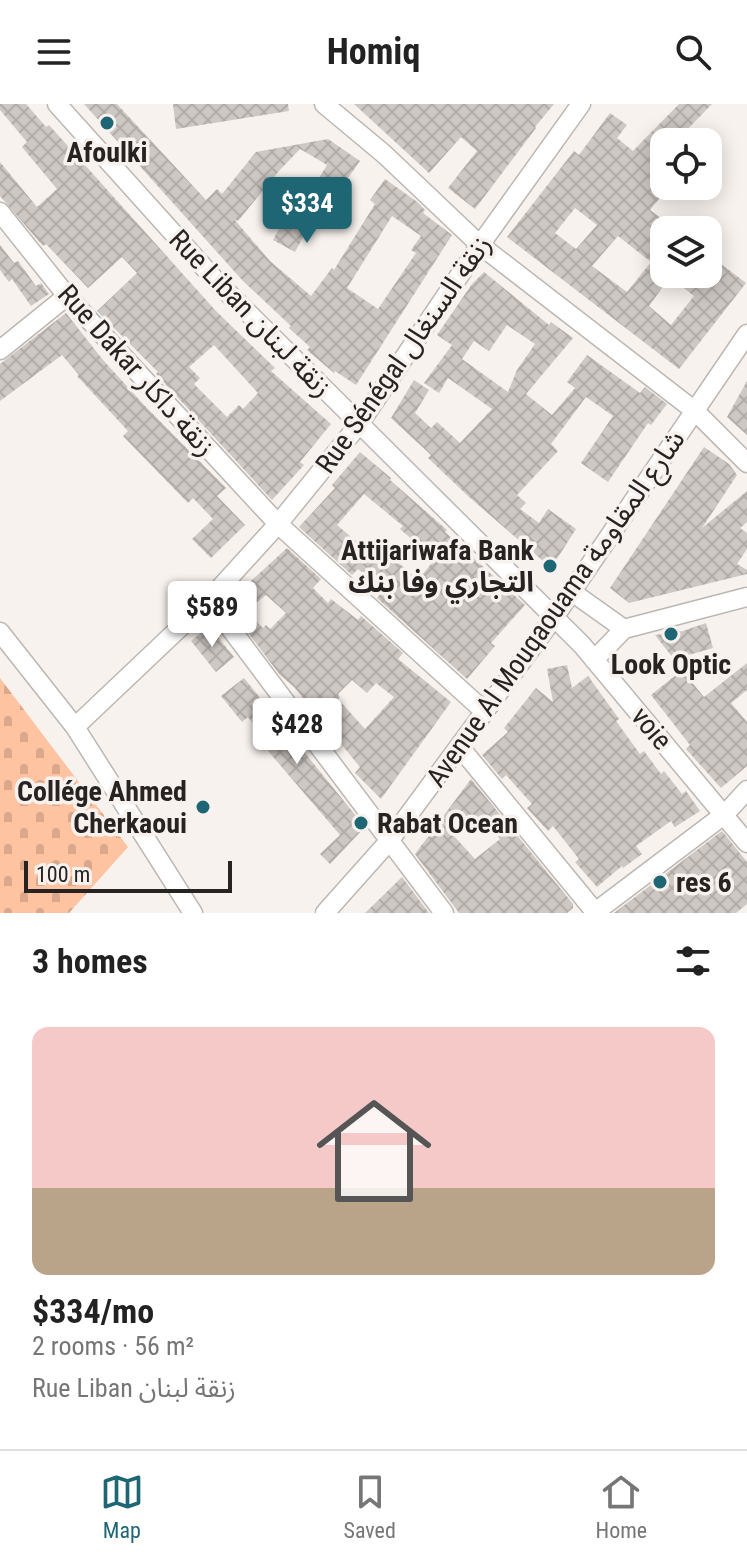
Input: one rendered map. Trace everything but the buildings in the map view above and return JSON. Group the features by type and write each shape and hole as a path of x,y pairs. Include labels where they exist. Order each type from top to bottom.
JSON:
{"street":[{"name":"Rue Liban زنقة لبنان","path":"57,104 218,283 555,616"},
{"path":"324,104 384,154 480,245 695,411 747,463"},
{"name":"Rue Sénégal زنقة السنغال","path":"75,727 209,600 278,524 360,423 480,245 581,104"},
{"name":"Rue Dakar زنقة داكار","path":"0,212 67,296 278,524 484,711"},
{"path":"0,350 67,296"},
{"name":"Avenue Al Mouqaouama شارع المقاومة","path":"325,913 390,840 555,616 747,334"},
{"path":"572,592 624,629"},
{"path":"594,660 624,629 747,597"},
{"path":"209,600 444,913"},
{"name":"voie","path":"555,616 747,843"},
{"path":"0,632 75,727 193,913"},
{"path":"459,746 595,913 725,814 747,790"}],"green space":[{"path":"0,678 128,847 69,913 0,913"}],"place":[{"name":"Afoulki","path":"107,123"},
{"name":"Attijariwafa Bank التجاري وفا بنك","path":"550,566"},
{"name":"Look Optic","path":"671,634"},
{"name":"Collége Ahmed Cherkaoui","path":"203,807"},
{"name":"Rabat Ocean","path":"361,823"},
{"name":"res 6","path":"660,882"}]}
